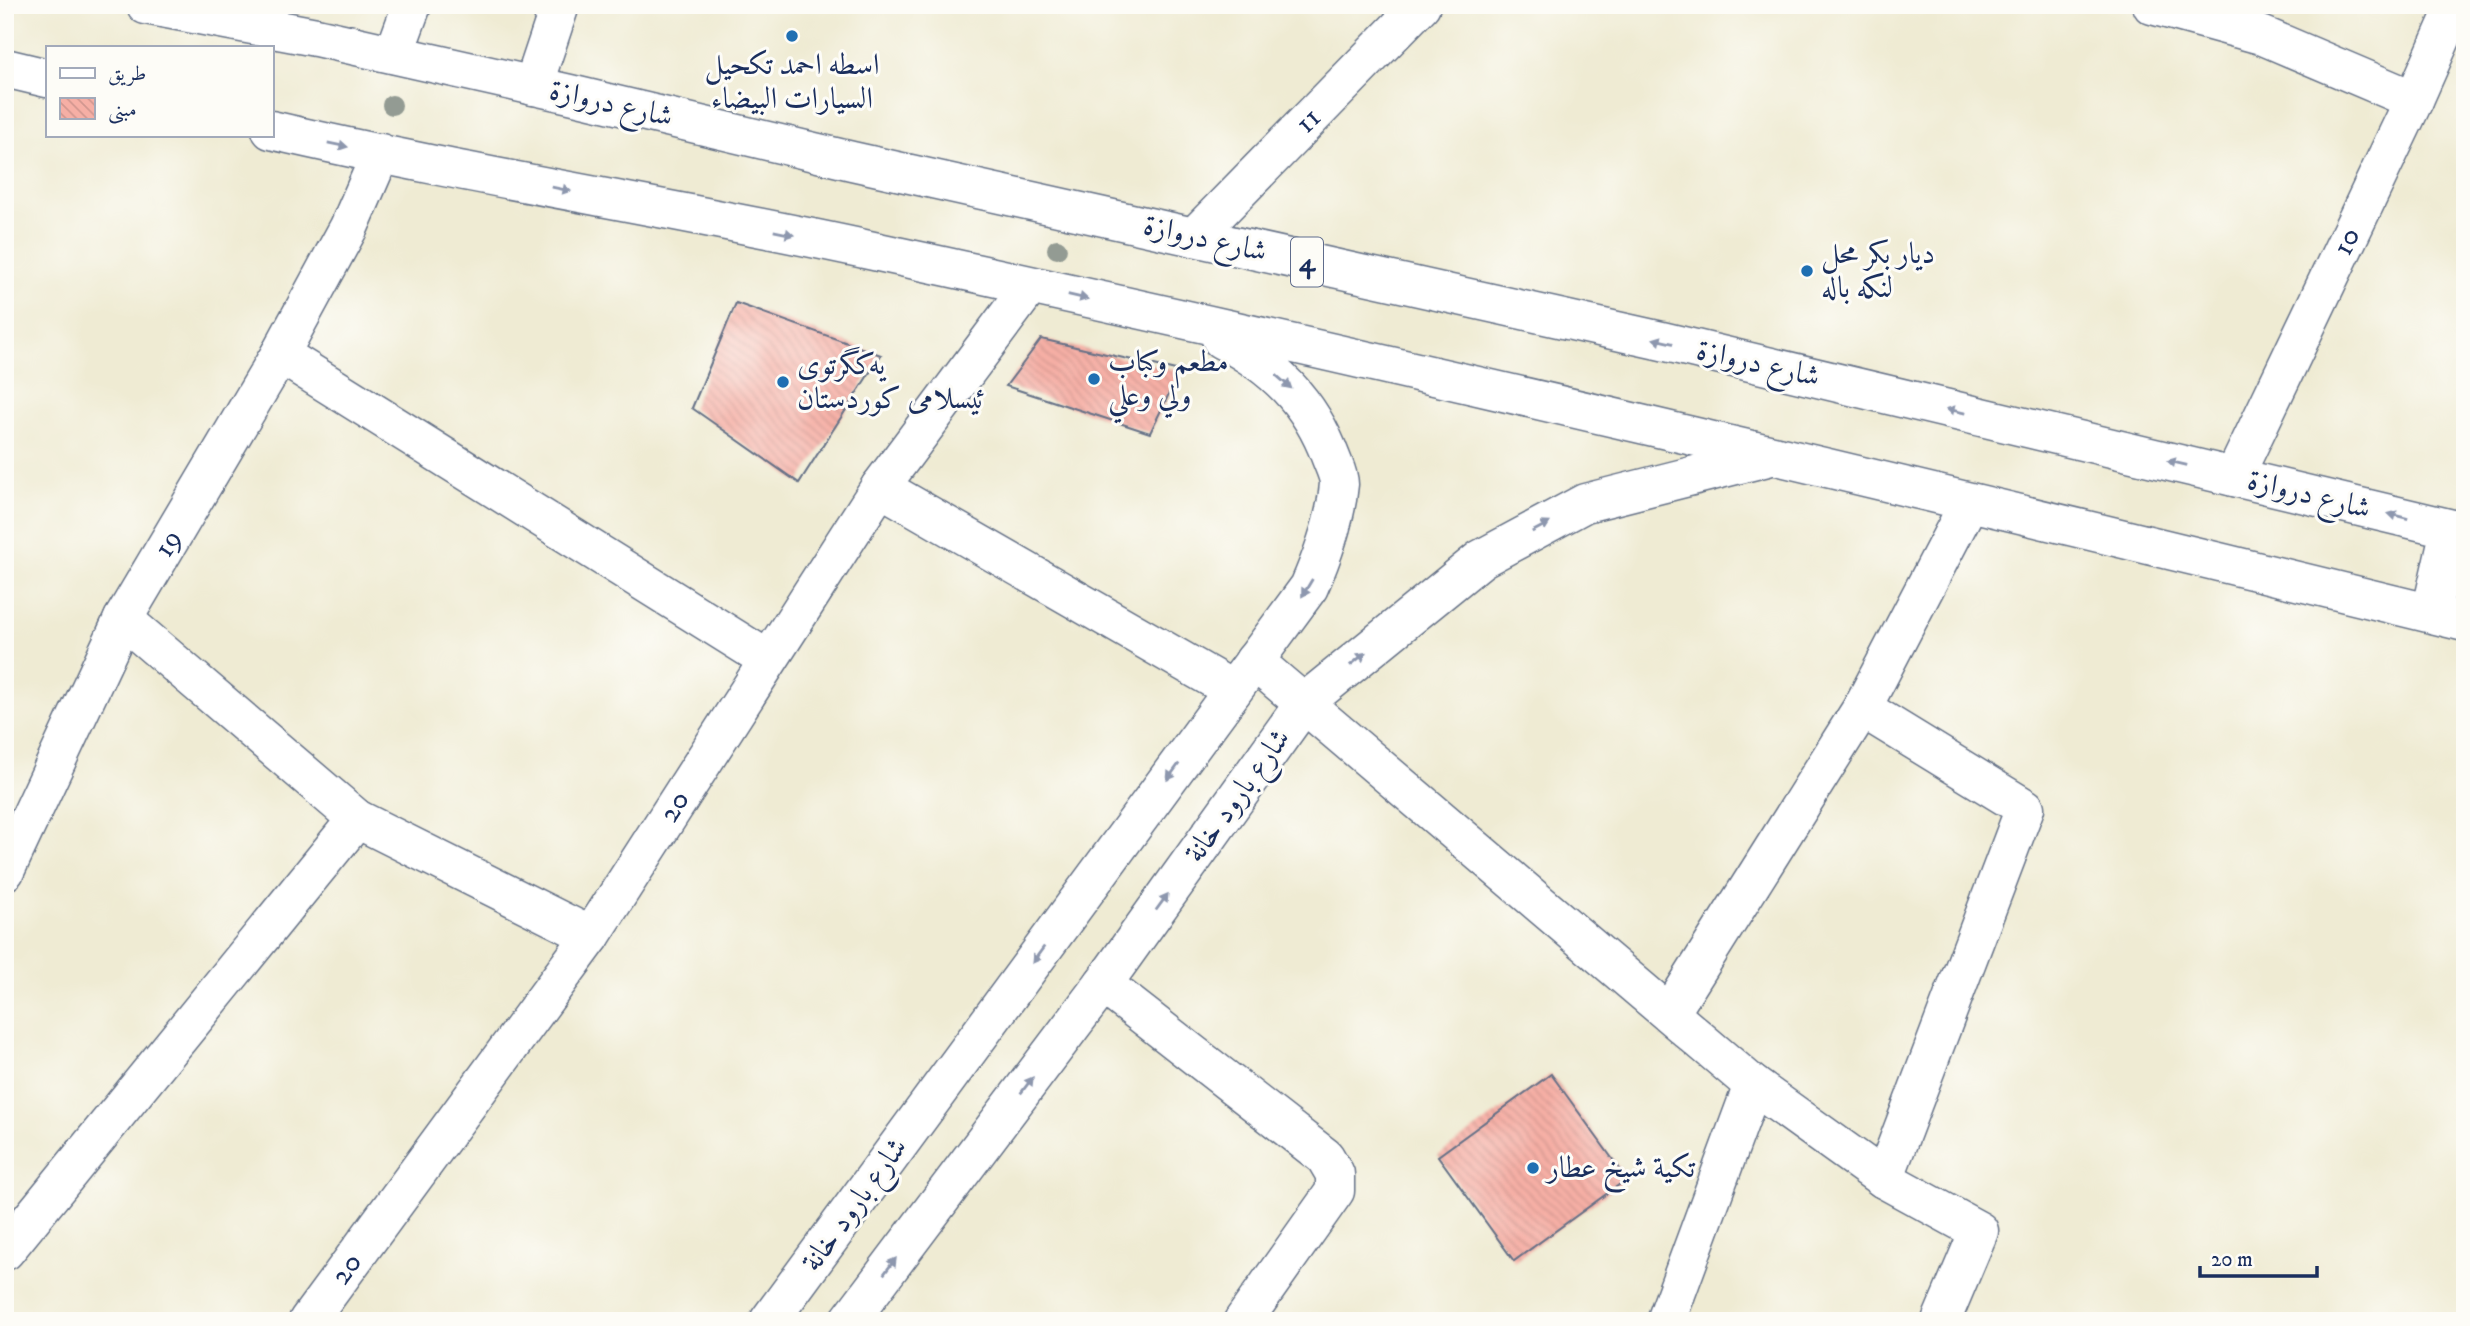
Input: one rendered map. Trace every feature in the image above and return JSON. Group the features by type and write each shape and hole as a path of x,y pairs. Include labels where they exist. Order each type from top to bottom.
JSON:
{"street":[{"name":"شارع دروازة","path":"146,5 197,10 852,161 1662,341 2457,530"},
{"path":"394,54 412,5"},
{"path":"533,86 560,5"},
{"name":"11","path":"1194,237 1421,5"},
{"path":"2154,5 2261,35 2414,100"},
{"name":"10","path":"2234,477 2414,100 2456,5"},
{"path":"5,68 46,78"},
{"path":"273,130 866,249 1772,455 2448,618 2457,530"},
{"name":"19","path":"5,872 123,619 279,354 349,227 381,153"},
{"name":"20","path":"308,1321 591,936 880,486 1030,286"},
{"name":"شارع بارود خانة","path":"769,1321 1309,587 1325,548 1339,481 1322,433 1292,390 1251,354 1185,321"},
{"path":"279,354 767,659"},
{"name":"شارع بارود خانة","path":"849,1321 1103,984 1305,702 1481,559 1585,503 1772,455"},
{"path":"880,486 1244,676 1305,702 1753,1085 1884,1180 1979,1231 1941,1321"},
{"path":"1670,1013 1862,708 1969,503"},
{"path":"123,619 358,819 591,936"},
{"path":"1862,708 2025,808 1884,1180"},
{"path":"5,1251 358,819"},
{"path":"1103,984 1325,1157 1335,1174 1335,1191 1243,1321"},
{"path":"1666,1321 1753,1085"}],"building":[{"name":"یەکگرتوی ئیسلامی کوردستان","path":"736,303 881,355 799,483 692,408"},
{"name":"مطعم وكباب ولي وعلي","path":"1041,339 1180,371 1150,433 1006,386"},
{"name":"تكية شيخ عطار","path":"1551,1074 1627,1179 1514,1261 1438,1156"}],"place":[{"name":"اسطه احمد تكحيل السيارات البيضاء","path":"792,36"},
{"name":"ديار بكر محل لنكه باله","path":"1807,271"},
{"name":"مطعم وكباب ولي وعلي","path":"1094,379"},
{"name":"یەکگرتوی ئیسلامی کوردستان","path":"783,382"},
{"name":"تكية شيخ عطار","path":"1533,1168"}]}
